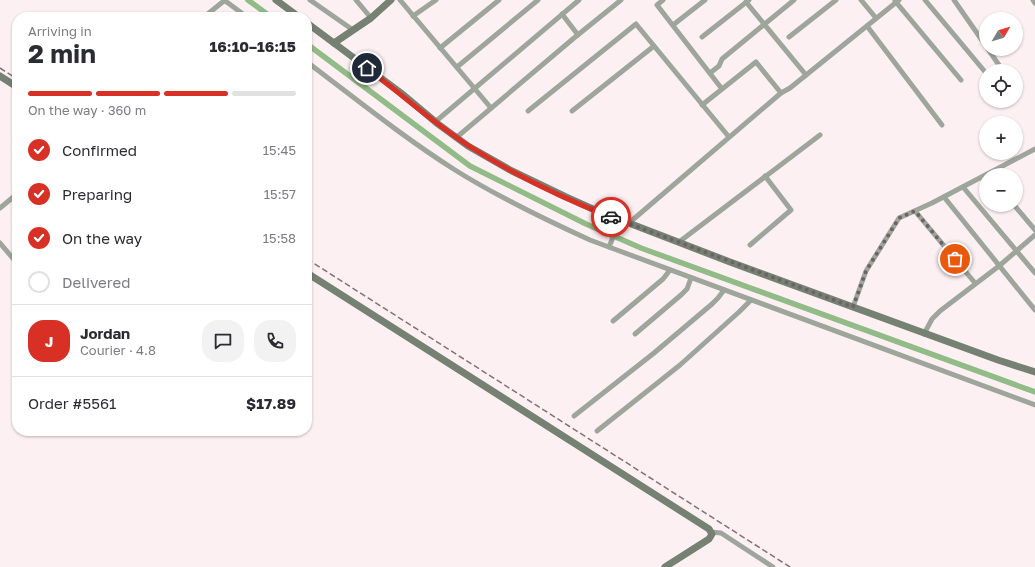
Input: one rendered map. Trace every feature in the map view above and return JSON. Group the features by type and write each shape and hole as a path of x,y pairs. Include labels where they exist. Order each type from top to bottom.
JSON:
{"street":[{"path":"210,12 224,0 240,12"},
{"path":"276,0 292,12"},
{"path":"310,0 353,30"},
{"path":"356,0 371,18"},
{"path":"334,43 371,18 391,0"},
{"path":"400,0 491,108"},
{"path":"413,16 436,0"},
{"path":"440,48 499,0"},
{"path":"457,67 538,0"},
{"path":"435,122 579,0"},
{"path":"457,137 621,0"},
{"path":"663,0 657,5 722,88"},
{"path":"673,25 705,0"},
{"path":"710,73 719,66 722,59 794,0"},
{"path":"789,37 836,0"},
{"path":"860,0 876,18"},
{"path":"925,0 979,65"},
{"path":"954,0 979,36"},
{"path":"702,36 748,1 764,24 806,75"},
{"path":"629,223 781,93 806,75 896,1 961,80"},
{"path":"562,14 578,35"},
{"path":"528,111 636,24 729,137"},
{"path":"867,26 942,125"},
{"path":"312,27 468,146 512,171 566,198 619,223 629,223 924,334 1035,372"},
{"path":"572,110 654,46"},
{"path":"702,105 756,62 781,93"},
{"path":"312,66 401,133 456,170 538,216 590,240 1035,405"},
{"path":"0,76 12,84"},
{"path":"679,242 820,135"},
{"path":"1000,168 1035,149"},
{"path":"750,245 790,210 765,176"},
{"path":"853,307 866,271 899,218 979,179"},
{"path":"963,187 1035,273"},
{"path":"944,197 1035,310"},
{"path":"0,208 12,198"},
{"path":"915,211 975,283"},
{"path":"1020,212 1035,230"},
{"path":"609,246 619,223"},
{"path":"924,334 932,319 940,311 999,266 1035,235"},
{"path":"0,243 12,257"},
{"path":"613,321 664,279 670,270"},
{"path":"635,334 681,296 687,288 691,278"},
{"path":"312,279 700,523 711,532 721,533 773,567"},
{"path":"574,416 666,343 718,298 724,290"},
{"path":"597,430 686,360 734,318 751,300"},
{"path":"665,567 709,539 711,532"}],"waterway":[{"path":"248,0 264,12"},
{"path":"312,48 470,166 586,224 641,248 1035,392"}],"railway":[{"path":"0,68 12,76"},
{"path":"312,262 790,567"}],"way so far":[{"path":"611,217 853,307 866,271 899,218 915,211 955,259"}],"route":[{"path":"367,68 468,146 512,171 566,198 611,217"}]}
